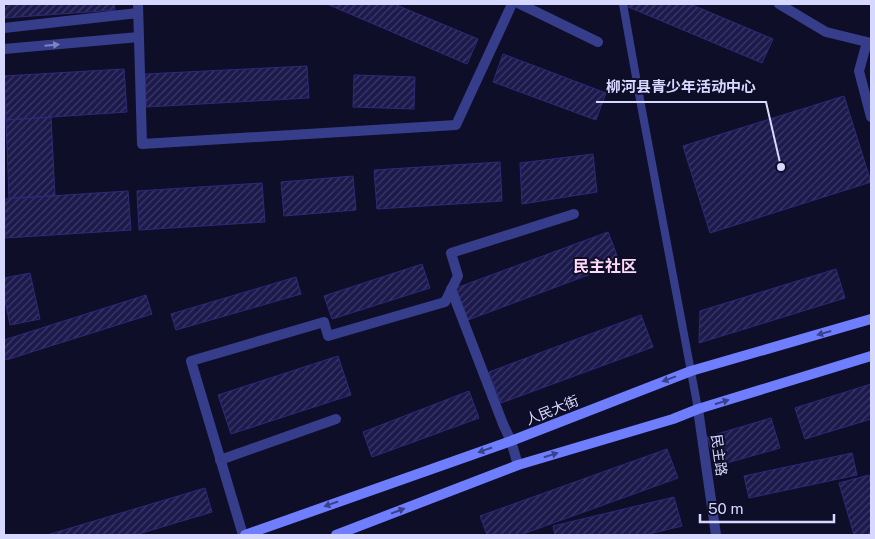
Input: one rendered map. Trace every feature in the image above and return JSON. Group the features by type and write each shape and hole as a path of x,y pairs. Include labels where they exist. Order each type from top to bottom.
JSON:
{"street":[{"path":"4,28 138,8 142,144 456,125 512,4"},
{"path":"520,4 598,42"},
{"path":"779,4 826,32 869,42 859,71 871,117"},
{"path":"4,49 139,37"},
{"path":"244,535 191,361 324,322 328,336 445,302 458,276 451,253 574,214"},
{"path":"452,289 503,424 512,441 518,465"},
{"name":"人民大街","path":"244,535 512,441 691,371 871,319"},
{"path":"336,535 518,465 871,356"},
{"name":"民主路","path":"698,409 716,535"},
{"path":"220,460 336,419"}],"lane":[{"path":"623,4 698,409"}],"building":[{"path":"4,4 114,4 115,10 4,18"},
{"path":"327,4 394,4 478,39 467,64"},
{"path":"627,4 690,4 773,39 762,63 626,6"},
{"path":"503,54 606,93 596,120 493,82"},
{"path":"307,66 309,98 146,107 145,74"},
{"path":"124,69 127,112 6,120 4,76"},
{"path":"354,75 415,77 414,109 353,107"},
{"path":"844,96 871,182 710,233 683,146"},
{"path":"51,117 55,196 9,198 6,120"},
{"path":"593,154 597,192 522,204 520,163"},
{"path":"500,162 502,201 377,209 374,170"},
{"path":"353,176 356,210 284,216 281,182"},
{"path":"262,183 265,222 139,230 137,191"},
{"path":"128,191 131,230 5,238 4,199"},
{"path":"608,232 620,263 468,320 456,288"},
{"path":"422,264 430,288 332,319 324,296"},
{"path":"836,269 845,298 699,343 700,311"},
{"path":"30,273 40,319 10,325 4,295 4,278"},
{"path":"296,277 301,294 176,330 171,314"},
{"path":"146,295 152,314 6,360 4,340"},
{"path":"641,315 653,347 501,403 489,372"},
{"path":"338,356 351,395 231,434 218,395"},
{"path":"871,384 871,419 805,439 795,408"},
{"path":"469,391 479,418 372,457 363,432"},
{"path":"771,418 780,448 716,466 707,437"},
{"path":"667,449 678,478 520,535 487,535 480,516"},
{"path":"852,453 857,475 749,498 744,476"},
{"path":"869,475 871,484 871,535 854,535 839,483"},
{"path":"205,488 212,512 135,535 47,535"},
{"path":"674,497 682,526 645,535 555,535 553,526"}],"place":[{"name":"柳河县青少年活动中心","path":"781,167"}],"district":[{"name":"民主社区","path":"605,266"}]}
